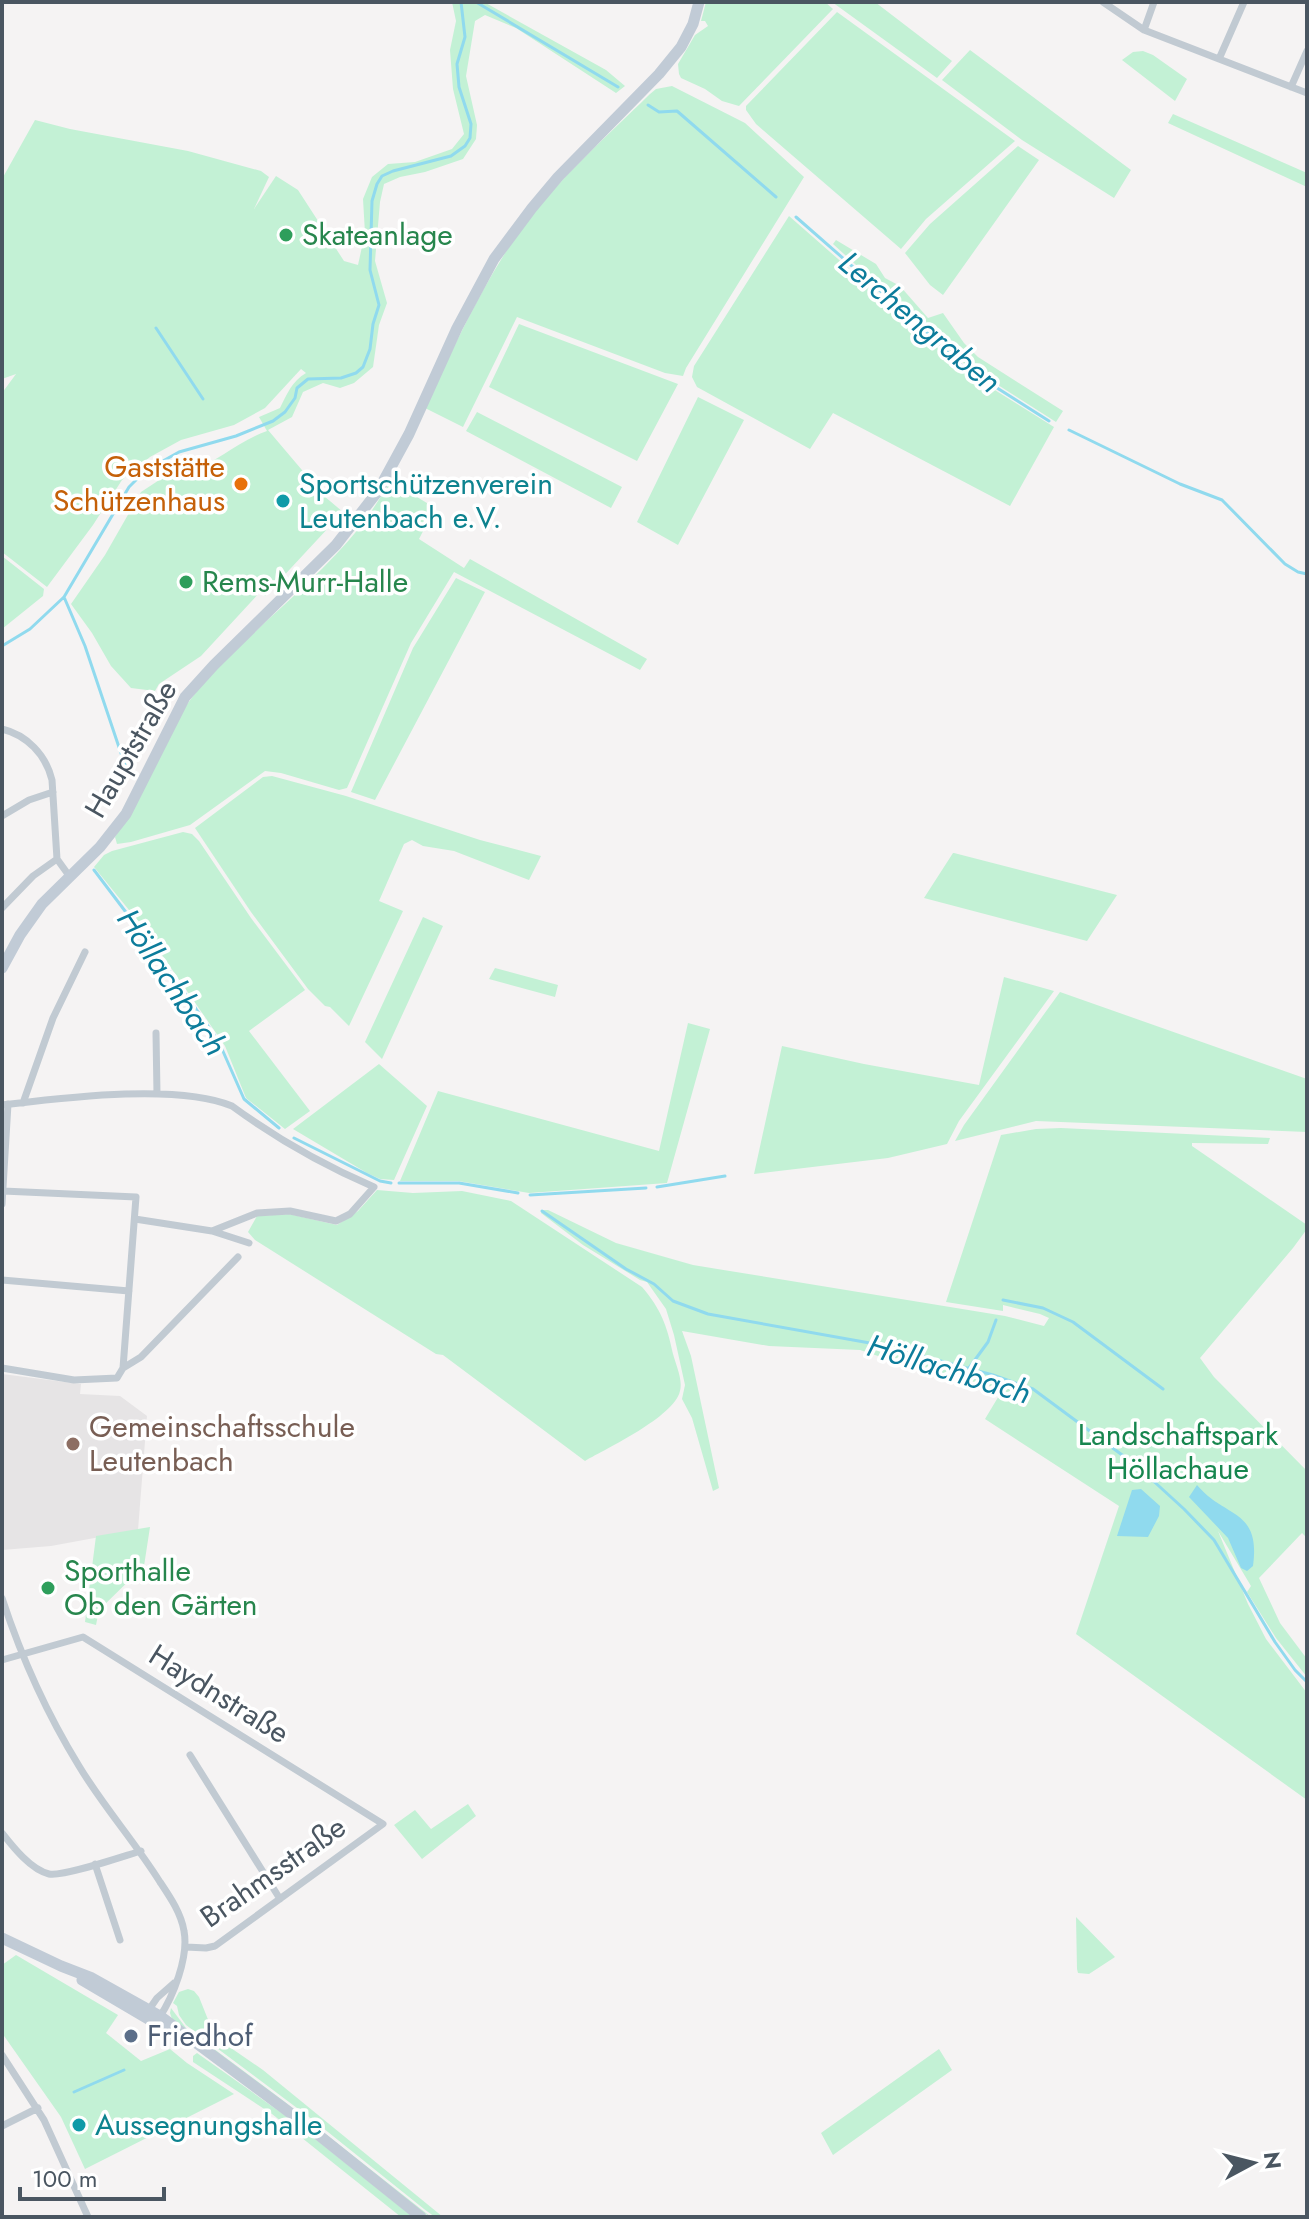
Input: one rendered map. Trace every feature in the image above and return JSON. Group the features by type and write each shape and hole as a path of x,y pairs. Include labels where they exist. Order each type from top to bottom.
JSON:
{"street":[{"name":"Hauptstraße","path":"2,968 42,904 100,847 126,814 185,697 352,526 391,471 457,328 502,248 558,177 659,74 681,47 693,24 699,2"},
{"path":"1103,2 1144,30 1307,93"},
{"path":"1144,30 1154,2"},
{"path":"1219,59 1244,2"},
{"path":"1291,87 1307,51"},
{"path":"2,729 16,733 30,743 49,767 57,859 70,877"},
{"path":"2,816 29,800 53,792"},
{"path":"2,908 33,876 57,859"},
{"path":"23,1103 53,1018 85,952"},
{"path":"156,1033 157,1094"},
{"path":"2,1204 5,1104 93,1096 157,1094 221,1101 325,1165 374,1187 350,1214 336,1221 290,1211 257,1213 212,1231"},
{"path":"2,1368 74,1380 117,1378 123,1368 136,1197 3,1191"},
{"path":"135,1219 212,1231 249,1243"},
{"path":"123,1368 141,1357 238,1257"},
{"path":"2,1280 129,1291"},
{"path":"2,1598 23,1656 79,1767 141,1851 173,1901 184,1930 186,1947 176,1982 158,2020"},
{"name":"Haydnstraße","path":"2,1660 83,1637 383,1824"},
{"path":"190,1755 280,1899"},
{"name":"Brahmsstraße","path":"186,1947 215,1946 383,1824"},
{"path":"2,1833 23,1859 49,1875 141,1851"},
{"path":"95,1864 120,1940"},
{"path":"2,1938 61,1966 158,2020 301,2121 421,2217"},
{"path":"147,2013 157,1998 176,1982"},
{"path":"2,2055 38,2108 88,2217"},
{"path":"2,2126 38,2108"}],"shaded area":[{"name":"Gemeinschaftsschule Leutenbach","path":"2,1374 81,1384 80,1394 120,1396 147,1416 138,1530 51,1546 2,1550"}],"green space":[{"path":"452,2 484,2 606,70 625,86 616,93 516,28 485,15 475,21 466,76 477,125 476,139 463,159 384,184 375,261 387,303 379,325 373,367 354,383 340,388 323,383 303,392 292,417 268,430 324,496 343,512 265,596 261,591 201,656 159,684 155,691 131,688 111,666 71,604 105,555 141,492 182,465 191,471 267,431 259,417 280,408 293,384 306,373 301,369 265,408 234,425 181,440 150,457 122,480 47,587 2,552 2,393 16,374 2,379 2,179 35,120 188,151 261,171 269,177 254,209 276,176 298,190 344,261 358,265 365,233 363,199 372,177 388,164 415,162 452,149 464,134 453,89 450,50 456,21"},
{"path":"706,2 825,2 833,9 739,106 722,101 679,74 678,64 695,35 708,26 701,21"},
{"path":"832,2 875,2 952,61 937,78"},
{"path":"837,12 1015,141 926,219 901,249 756,124 746,110 746,106"},
{"path":"970,50 1131,170 1114,198 1022,140 942,80"},
{"path":"1143,51 1187,79 1175,101 1122,60 1133,52"},
{"path":"672,86 745,123 804,177 683,376 665,373 517,317 463,427 425,408 500,261 543,201 650,94 656,89"},
{"path":"1173,114 1307,173 1307,187 1168,123"},
{"path":"1018,146 1039,160 943,295 930,285 905,253 930,224"},
{"path":"789,216 958,367 1054,427 1010,506 833,413 810,449 697,387 692,377 694,366"},
{"path":"836,240 876,264 885,278 900,286 928,318 943,313 978,357 1063,411 1056,422 965,364 833,244"},
{"path":"519,324 678,384 637,461 489,387"},
{"path":"698,397 744,420 678,545 637,522"},
{"path":"477,412 622,487 611,508 466,431"},
{"path":"391,481 435,508 419,539 464,568 470,559 647,659 640,670 454,572 411,643 347,788 339,790 265,771 190,825 117,844 115,837 190,700 223,663 342,548 364,522"},
{"path":"2,556 44,589 43,596 2,629"},
{"path":"456,578 485,592 375,800 351,792 413,648"},
{"path":"272,776 541,856 529,880 454,851 423,846 412,840 404,844 379,901 403,911 349,1026 308,989 251,912 195,828 263,777"},
{"path":"183,832 192,834 199,841 305,990 249,1031 310,1111 285,1129 246,1098 225,1046 142,926 94,867 112,851"},
{"path":"953,853 1117,895 1087,941 924,898"},
{"path":"423,917 443,926 382,1059 365,1042"},
{"path":"495,968 558,985 555,997 489,979"},
{"path":"1004,977 1054,991 959,1121 947,1144 888,1158 754,1174 782,1046 979,1085"},
{"path":"1060,992 1307,1079 1307,1132 1036,1121 955,1141"},
{"path":"688,1023 710,1029 667,1183 529,1193 458,1181 400,1181 438,1091 659,1151"},
{"path":"379,1064 427,1106 394,1180 380,1179 367,1173 293,1129"},
{"name":"Landschaftspark Höllachaue","path":"1061,1128 1270,1138 1268,1144 1192,1143 1192,1146 1307,1225 1293,1248 1200,1358 1214,1377 1307,1471 1307,1538 1302,1533 1259,1578 1280,1623 1307,1659 1307,1677 1276,1638 1247,1592 1251,1586 1218,1531 1266,1639 1307,1693 1307,1800 1076,1634 1119,1506 985,1419 1003,1389 902,1364 860,1350 769,1346 682,1331 691,1356 719,1488 713,1491 692,1418 682,1399 685,1385 666,1309 647,1282 583,1245 541,1213 548,1210 616,1243 693,1265 1005,1316 1044,1326 1049,1318 1040,1314 1003,1305 1003,1311 946,1302 1001,1135"},
{"path":"377,1190 413,1193 462,1191 511,1201 642,1287 659,1310 679,1372 680,1391 675,1401 653,1421 585,1461 443,1355 436,1354 255,1240 248,1232 257,1216 289,1214 337,1225 358,1211"},
{"path":"150,1527 144,1566 99,1610 96,1625 85,1622 96,1536"},
{"path":"468,1804 476,1816 422,1859 394,1825 415,1810 431,1829"},
{"path":"1076,1917 1115,1957 1089,1974 1078,1973 1077,1969"},
{"path":"16,1955 118,2015 106,2033 141,2061 170,2049 234,2094 85,2169 61,2117 2,2033 2,1965"},
{"path":"188,1989 199,1997 215,2037 263,2070 443,2217 435,2217 424,2209 313,2120 186,2025 173,2003 179,1992"},
{"path":"171,2008 186,2028 431,2217 172,2019"},
{"path":"939,2049 952,2070 833,2155 821,2133"},
{"path":"197,2053 290,2119 413,2217 401,2217 272,2114 193,2062 193,2056"}],"water":[{"path":"1197,1485 1246,1524 1254,1547 1253,1566 1247,1571 1241,1568 1228,1538 1189,1497"},
{"path":"1141,1489 1160,1506 1159,1516 1148,1537 1117,1536 1132,1490"}],"waterway":[{"path":"2,646 30,629 64,597 129,487 145,471 179,452 236,436 273,421 285,412 295,398 297,388 308,379 341,378 363,367 379,305 370,270 372,201 377,184 382,176 393,171 451,156 470,138 471,124 459,87 457,64 465,37 461,2"},
{"name":"Lerchengraben","path":"476,2 618,87"},
{"name":"Lerchengraben","path":"648,105 659,112 677,111 776,197"},
{"name":"Lerchengraben","path":"796,217 961,365 1049,421"},
{"path":"156,328 203,399"},
{"name":"Lerchengraben","path":"1069,430 1180,484 1222,500 1285,564 1307,574"},
{"name":"Höllachbach","path":"64,597 85,646 128,774"},
{"name":"Höllachbach","path":"94,870 218,1040 244,1099 279,1128"},
{"name":"Höllachbach","path":"294,1138 380,1181 391,1183"},
{"path":"657,1187 725,1176"},
{"name":"Höllachbach","path":"399,1183 459,1183 518,1193"},
{"path":"530,1195 646,1188"},
{"name":"Höllachbach","path":"542,1211 626,1269 654,1284 673,1301 708,1314 881,1345 1033,1389 1137,1466 1214,1540 1275,1642 1307,1682"},
{"path":"1003,1300 1043,1308 1073,1322 1163,1389"},
{"path":"969,1368 988,1342 996,1320"},
{"path":"74,2092 124,2070"}],"place":[{"name":"Skateanlage","path":"286,235"},
{"name":"Gaststätte Schützenhaus","path":"241,484"},
{"name":"Sportschützenverein Leutenbach e.V.","path":"283,501"},
{"name":"Rems-Murr-Halle","path":"186,582"},
{"name":"Gemeinschaftsschule Leutenbach","path":"73,1444"},
{"name":"Sporthalle Ob den Gärten","path":"48,1588"},
{"name":"Friedhof","path":"131,2036"},
{"name":"Aussegnungshalle","path":"79,2125"}]}
